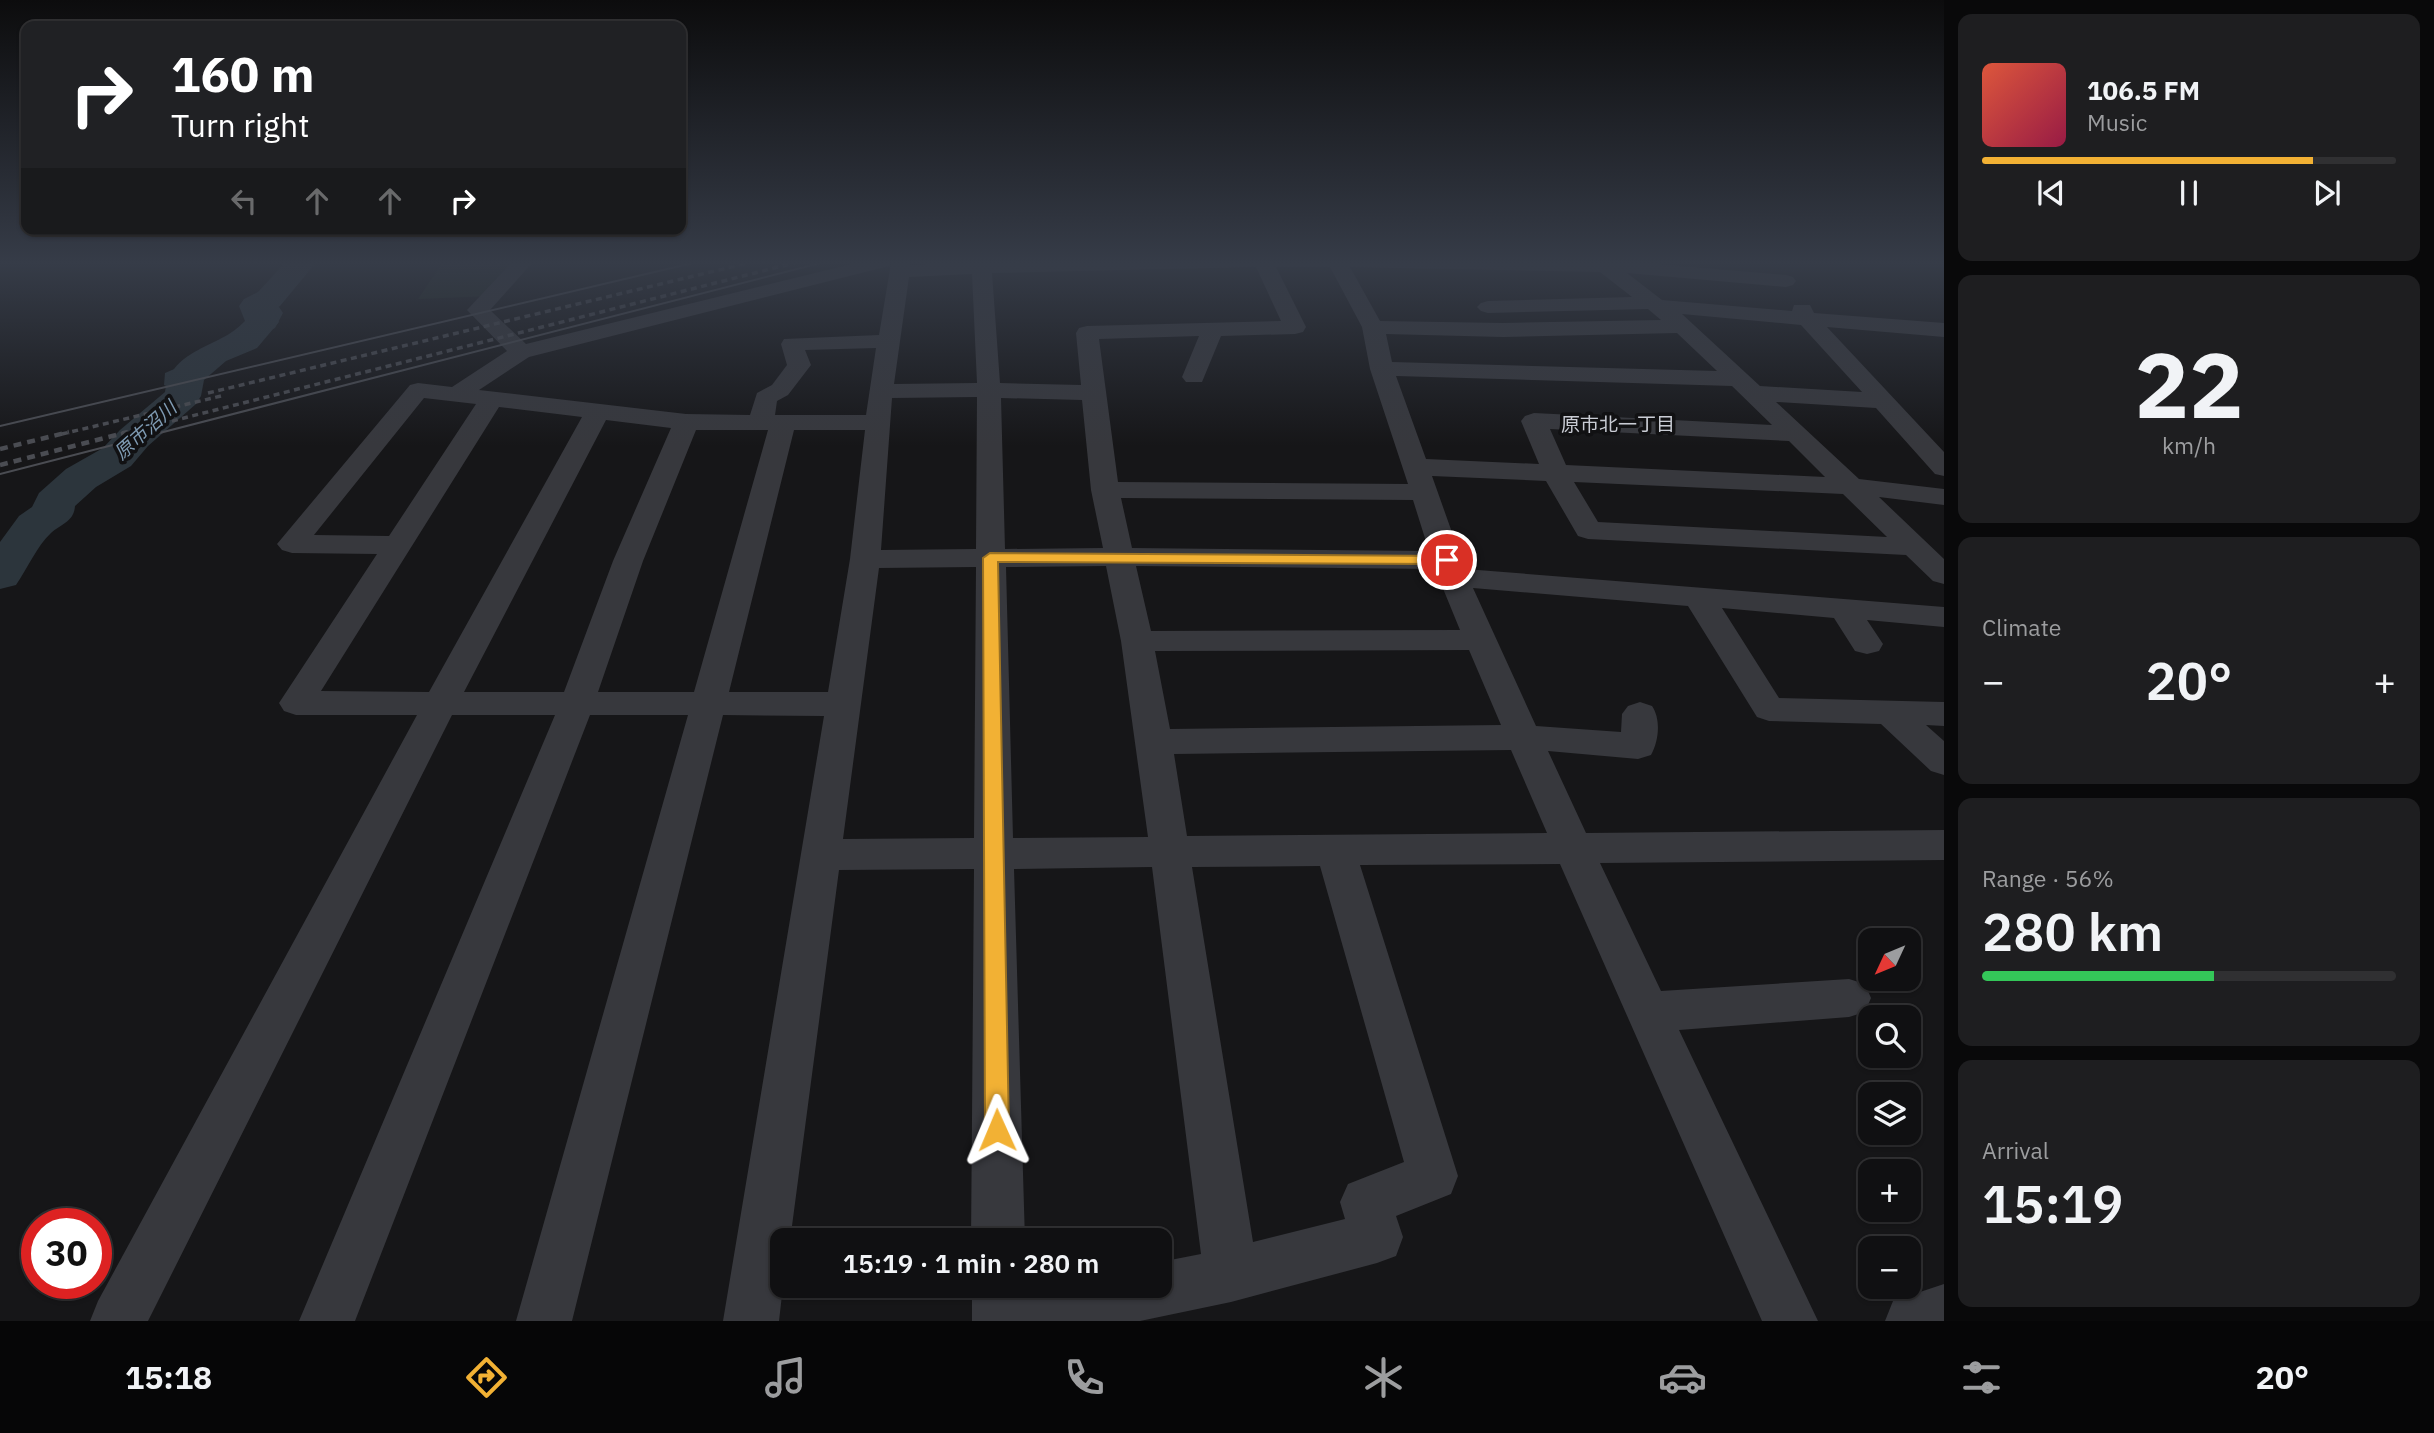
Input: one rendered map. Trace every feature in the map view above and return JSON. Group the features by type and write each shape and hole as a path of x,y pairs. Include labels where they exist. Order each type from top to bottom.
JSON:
{"street":[{"path":"492,324 521,352"},
{"path":"457,394 521,352 643,324"},
{"path":"751,1321 865,559 881,391 891,324"},
{"path":"985,324 989,390 998,1228"},
{"path":"1231,1275 1154,742 1137,641 1105,490 1087,333 1295,327 1293,324"},
{"path":"1371,324 1381,369 1450,568 1573,849 1790,1321"},
{"path":"1499,324 1536,373"},
{"path":"1680,324 1932,559"},
{"path":"1812,324 1944,468"},
{"path":"1865,324 1944,330"},
{"path":"1373,327 1503,330 1683,326"},
{"path":"1194,377 1213,329"},
{"path":"544,1321 707,703 772,423 766,398 780,390 799,365 792,344 890,341"},
{"path":"1381,369 1536,373 1747,386 1883,401"},
{"path":"397,545 292,544 418,390 686,422 878,423"},
{"path":"881,391 1092,393"},
{"path":"492,398 296,703 843,704"},
{"path":"118,1321 441,702 597,413"},
{"path":"1797,434 1534,421 1555,472 1588,530 1932,559"},
{"path":"327,1321 577,703 628,561 686,422"},
{"path":"1917,438 1944,440"},
{"path":"1105,490 1555,472 1852,486 1944,497"},
{"path":"865,559 1119,557 1450,568 1638,580 1698,596 1944,617"},
{"path":"1698,596 1769,709 1944,714"},
{"path":"1843,608 1867,645"},
{"path":"1137,641 1481,640"},
{"path":"1889,712 1944,762"},
{"path":"1154,742 1524,737 1638,746 1640,714"},
{"path":"822,855 1944,845"},
{"path":"1006,1321 1231,1275 1377,1237 1366,1202 1433,1176 1336,851"},
{"path":"1648,1012 1849,998"},
{"path":"999,1298 1000,1321"},
{"path":"1913,1321 1944,1312"}],"shaded area":[{"path":"266,324 277,324 275,328 187,371 194,387 180,393 164,385 165,373 263,331"}],"waterway":[{"name":"原市沼川","path":"0,575 34,525 53,513 54,502 81,478 117,457 134,438 183,396 186,376 214,354 245,341 261,324"}],"tram line":[{"path":"0,426 435,324"},
{"path":"0,474 584,324"}],"railway":[{"path":"208,393 496,324"},
{"path":"121,434 555,324"},
{"path":"62,434 221,396"},
{"path":"0,449 69,432"},
{"path":"0,465 128,432"}],"district":[{"name":"原市北一丁目","path":"1618,424"}],"route":[{"path":"997,1130 990,558 1447,560"}]}
